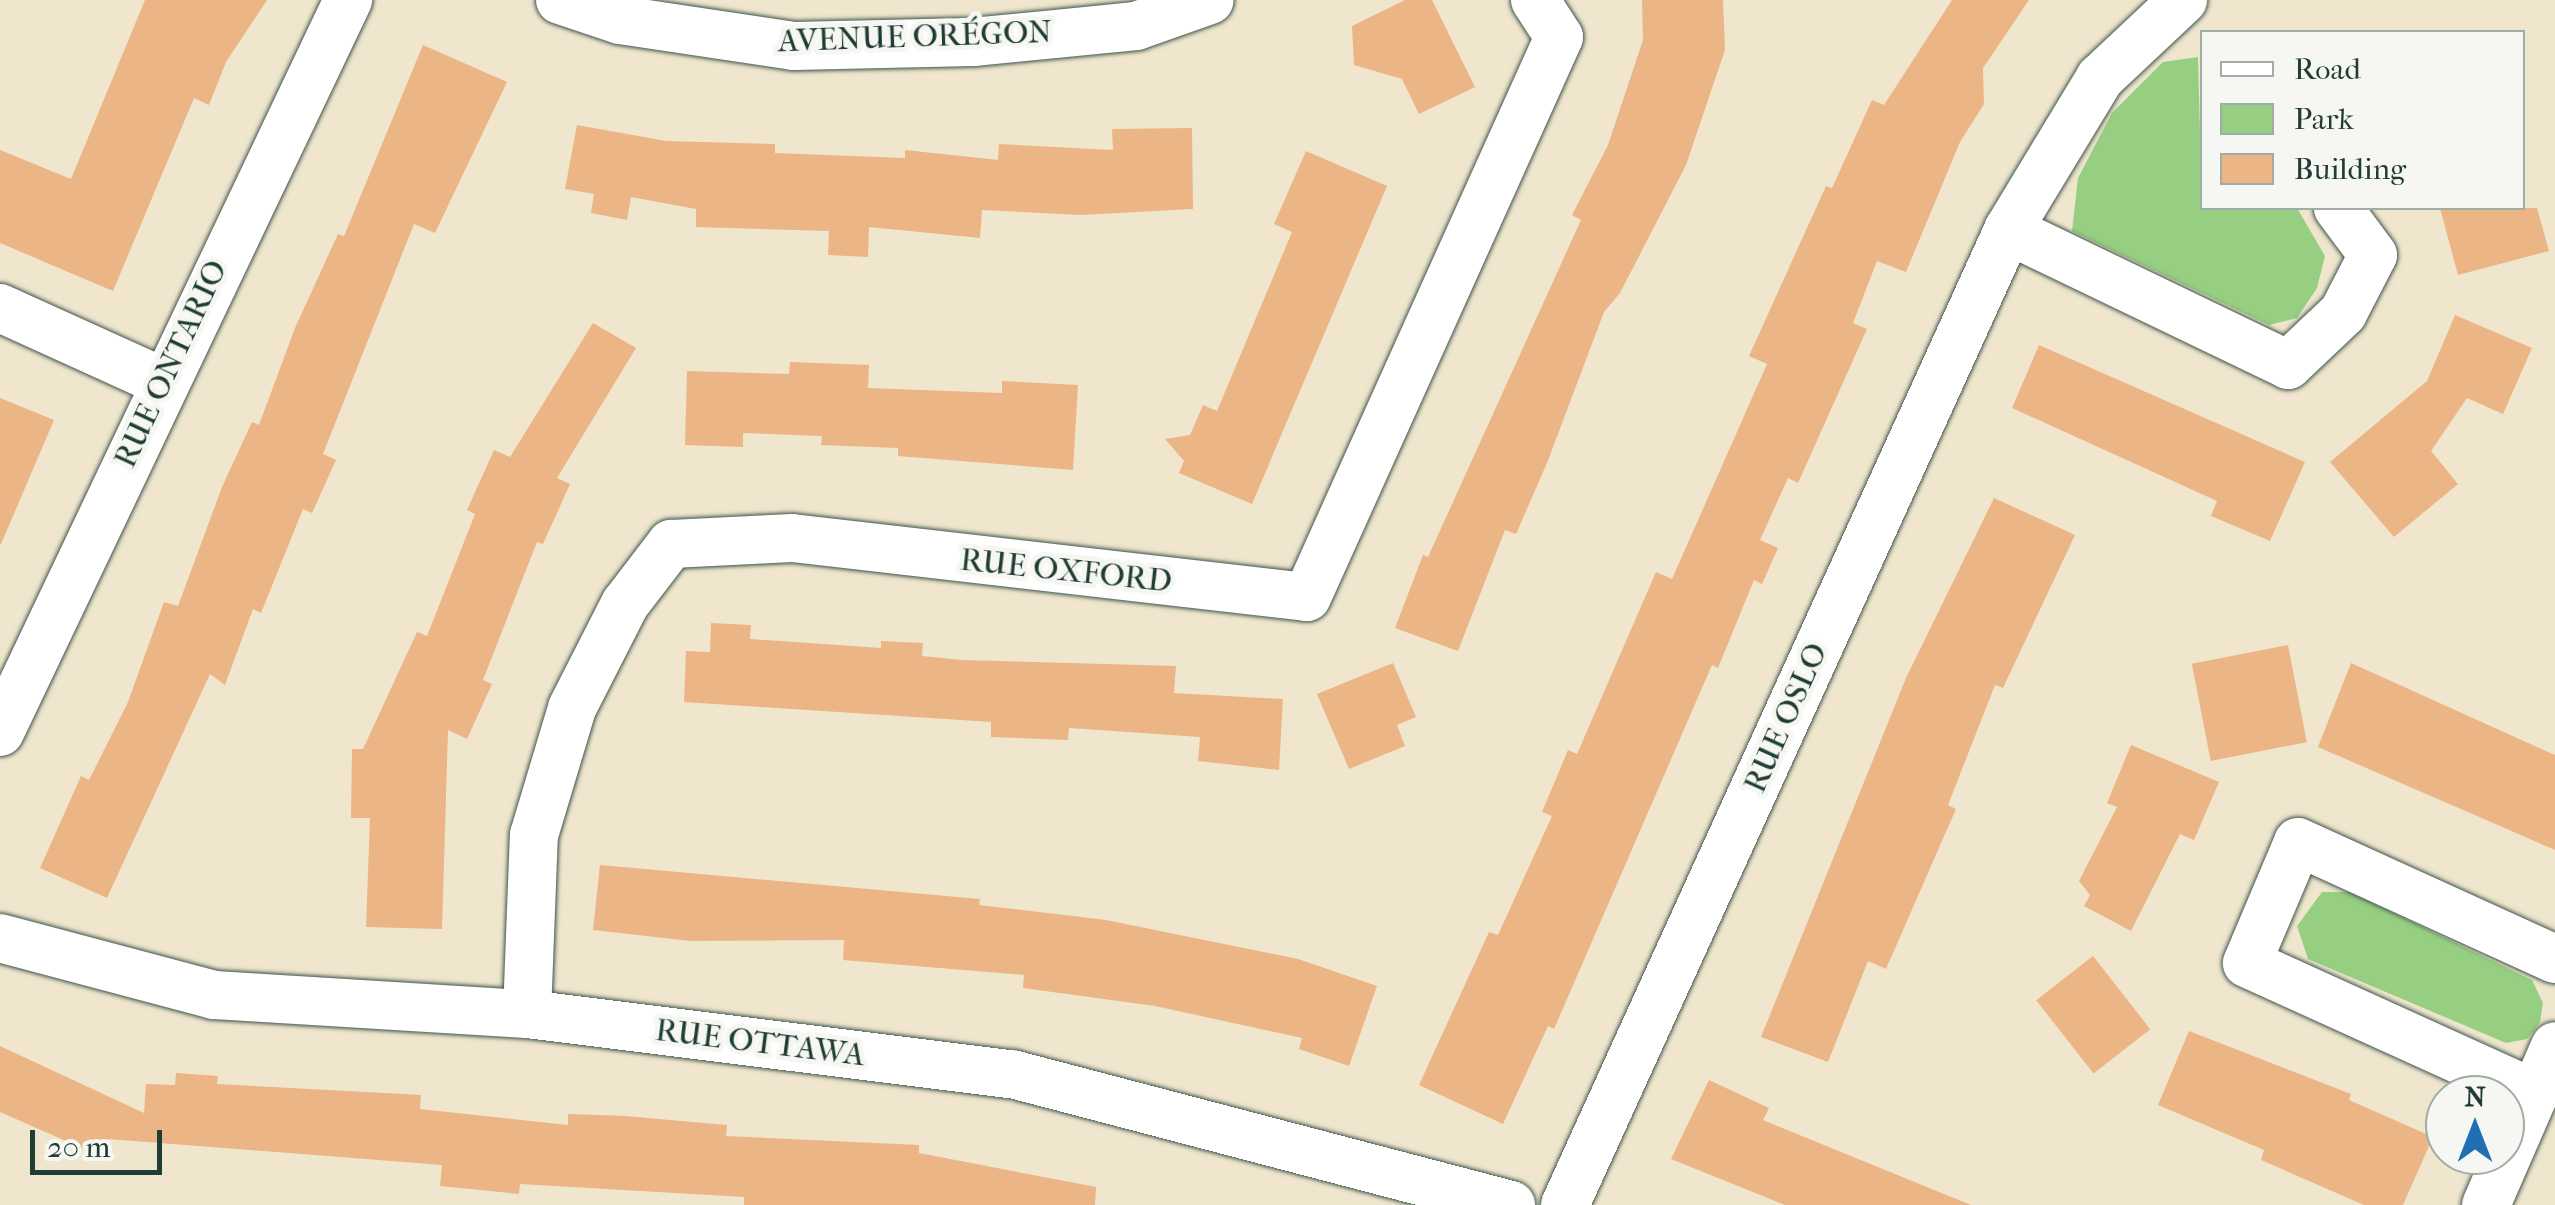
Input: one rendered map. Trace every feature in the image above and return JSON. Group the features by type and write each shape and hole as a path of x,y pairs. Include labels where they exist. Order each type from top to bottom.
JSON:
{"street":[{"name":"RUE ONTARIO","path":"0,732 162,381 348,0"},
{"name":"AVENUE ORÉGON","path":"560,0 620,20 794,46 973,42 1136,26 1210,0"},
{"name":"RUE OXFORD","path":"526,1014 534,835 572,708 626,604 671,544 792,538 1306,597 1560,36 1534,0"},
{"name":"RUE OSLO","path":"1565,1205 2008,230 2100,78 2184,0 2208,30"},
{"path":"2008,230 2288,365 2343,313 2372,254 2339,210"},
{"path":"0,308 162,381"},
{"path":"2533,1094 2247,963 2298,842 2555,959"},
{"name":"RUE OTTAWA","path":"0,938 214,995 526,1014 1012,1074 1511,1205"},
{"path":"2486,1205 2555,1046"}],"green space":[{"path":"2198,57 2200,210 2298,210 2325,256 2317,288 2297,318 2269,325 2072,231 2078,178 2112,113 2163,62"},
{"path":"2322,892 2350,892 2532,980 2543,1003 2540,1022 2527,1039 2506,1043 2308,959 2297,926"}],"building":[{"path":"145,0 267,0 226,62 209,105 194,98 113,291 0,243 0,150 71,179"},
{"path":"1405,0 1432,0 1475,87 1419,114 1402,79 1354,65 1352,26"},
{"path":"1642,0 1723,0 1725,50 1686,165 1620,293 1604,312 1547,463 1516,534 1505,530 1458,651 1395,628 1423,555 1428,557 1581,220 1572,215 1608,145 1643,40"},
{"path":"1952,0 2029,0 1983,68 1984,104 1960,142 1906,272 1877,261 1853,323 1867,329 1798,483 1788,478 1760,540 1778,548 1762,584 1754,580 1718,668 1712,665 1554,1029 1548,1026 1503,1124 1419,1085 1489,932 1498,935 1552,816 1542,812 1568,750 1577,754 1656,572 1672,579 1767,364 1749,356 1826,186 1832,188 1872,100 1884,105"},
{"path":"423,45 507,82 435,233 414,224 323,454 336,460 312,513 303,509 261,613 253,609 225,685 210,674 107,898 40,868 81,776 89,780 128,702 164,602 178,606 222,487 252,422 259,425 295,328 338,234 344,236"},
{"path":"577,125 666,141 775,144 775,153 905,158 905,150 998,160 999,144 1113,150 1112,129 1192,128 1193,209 1081,215 982,210 980,238 869,227 868,257 828,255 829,231 696,227 696,209 631,197 627,220 591,213 594,194 565,189"},
{"path":"1306,151 1387,186 1252,504 1179,473 1184,461 1165,439 1190,435 1203,405 1217,411 1292,232 1274,224"},
{"path":"2537,208 2549,251 2458,275 2441,210"},
{"path":"2455,315 2532,348 2503,414 2467,398 2431,451 2458,484 2394,537 2330,462 2427,381"},
{"path":"593,323 636,348 557,478 570,484 543,544 537,542 483,680 492,684 467,739 448,730 442,929 366,927 370,818 351,818 352,749 363,749 417,632 427,636 475,514 467,510 494,450 510,457"},
{"path":"2039,345 2305,462 2270,541 2211,516 2217,501 2012,408"},
{"path":"790,362 869,365 868,388 1002,393 1002,381 1078,385 1073,470 898,456 898,448 821,445 822,436 743,433 743,447 685,445 687,371 789,374"},
{"path":"0,398 54,420 1,544 0,544"},
{"path":"1994,498 2075,535 2003,688 1995,685 1948,805 1956,809 1886,969 1868,961 1828,1062 1761,1037 1906,678"},
{"path":"711,623 751,625 750,639 881,648 881,641 923,643 922,656 962,660 1176,666 1174,693 1283,699 1279,770 1198,761 1200,737 1069,728 1068,740 991,737 991,722 684,702 686,651 710,652"},
{"path":"2288,645 2307,742 2211,761 2192,664"},
{"path":"1393,663 1416,717 1397,725 1405,746 1349,769 1317,694"},
{"path":"2351,663 2555,755 2555,850 2318,747"},
{"path":"2131,745 2219,782 2194,840 2180,834 2131,931 2084,906 2090,895 2079,881 2117,807 2107,803"},
{"path":"600,865 980,899 979,905 1106,920 1298,959 1377,986 1349,1066 1299,1049 1302,1038 1155,1006 1023,988 1024,975 843,960 844,940 690,941 593,930"},
{"path":"2093,956 2150,1029 2094,1074 2036,1000"},
{"path":"2189,1031 2351,1094 2349,1100 2425,1133 2425,1155 2403,1205 2364,1205 2261,1160 2264,1150 2158,1105"},
{"path":"0,1046 144,1113 146,1084 175,1085 176,1073 218,1076 217,1084 421,1095 420,1109 568,1125 568,1114 625,1116 727,1125 726,1136 919,1145 919,1153 1096,1187 1095,1205 744,1205 744,1197 520,1184 519,1194 440,1186 442,1165 108,1139 100,1156 0,1112"},
{"path":"1709,1080 1769,1108 1763,1120 1971,1205 1785,1205 1671,1159"}]}
